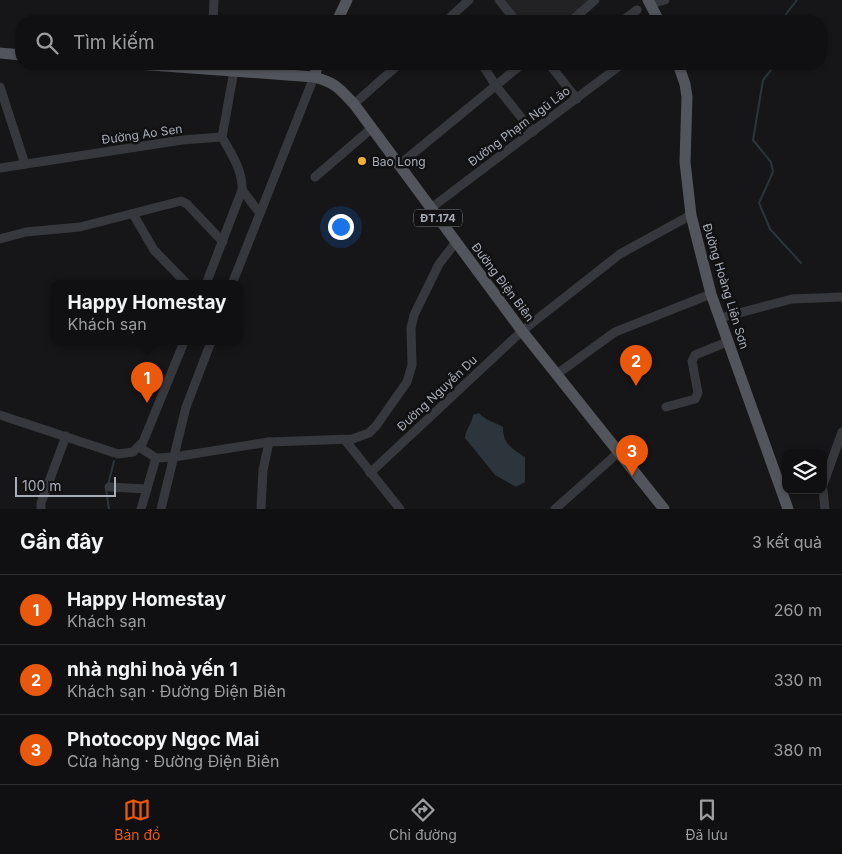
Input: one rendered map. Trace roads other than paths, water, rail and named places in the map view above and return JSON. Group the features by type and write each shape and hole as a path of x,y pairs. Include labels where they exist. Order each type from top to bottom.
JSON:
{"main road":[{"path":"340,15 347,0"},
{"path":"649,2 656,15"},
{"path":"0,54 15,55"},
{"name":"Đường Điện Biên","path":"226,70 314,77 331,82 338,87 354,104 522,331 664,509"},
{"path":"314,77 316,70"},
{"name":"Đường Hoàng Liên Sơn","path":"680,70 685,84 686,97 685,162 690,215 711,294 788,509"}],"street":[{"path":"213,15 214,0"},
{"path":"456,15 469,0"},
{"path":"499,0 510,15"},
{"path":"578,15 595,0"},
{"path":"649,2 665,0"},
{"path":"630,15 637,10"},
{"path":"354,104 392,70"},
{"path":"486,70 496,86 533,132"},
{"path":"399,165 515,70"},
{"path":"554,70 576,99"},
{"name":"Đường Phạm Ngũ Lão","path":"431,208 533,132 611,70"},
{"path":"208,280 242,190 240,170 222,137 234,72"},
{"path":"234,280 314,77"},
{"path":"0,86 25,164"},
{"path":"315,177 372,128"},
{"name":"Đường Ao Sen","path":"0,168 182,140 222,137"},
{"path":"242,190 259,212"},
{"path":"0,239 26,232 80,227 181,201 187,204 222,242"},
{"path":"133,214 154,250 183,280"},
{"name":"Đường Nguyễn Du","path":"370,473 522,331 620,254 690,215"},
{"path":"140,447 156,458 174,458 269,442 345,440 359,438 373,430 404,388 412,365 412,318 439,264 456,242"},
{"path":"557,374 615,332 711,294"},
{"path":"720,318 792,300 842,297"},
{"path":"666,407 695,399 698,393 692,361 695,355 727,342"},
{"path":"0,415 118,454 133,452 143,442 183,345"},
{"path":"162,509 186,407 210,345"},
{"path":"827,475 839,446 842,432"},
{"path":"40,509 66,436"},
{"path":"345,440 400,509"},
{"path":"262,509 263,470 269,442"},
{"path":"554,509 619,452"},
{"path":"141,509 156,458"},
{"path":"109,487 147,490"},
{"path":"823,494 825,509"}],"waterway":[{"path":"786,15 797,0"},
{"path":"771,70 763,80 753,140 771,162 773,172 759,203 770,229 801,263"},
{"path":"108,485 114,461"},
{"path":"106,489 109,509"}],"place":[{"name":"Bao Long","path":"362,161"},
{"name":"nhà nghỉ hoà yến 1","path":"636,386"},
{"name":"Happy Homestay","path":"147,403"},
{"name":"Photocopy Ngọc Mai","path":"632,476"}]}
